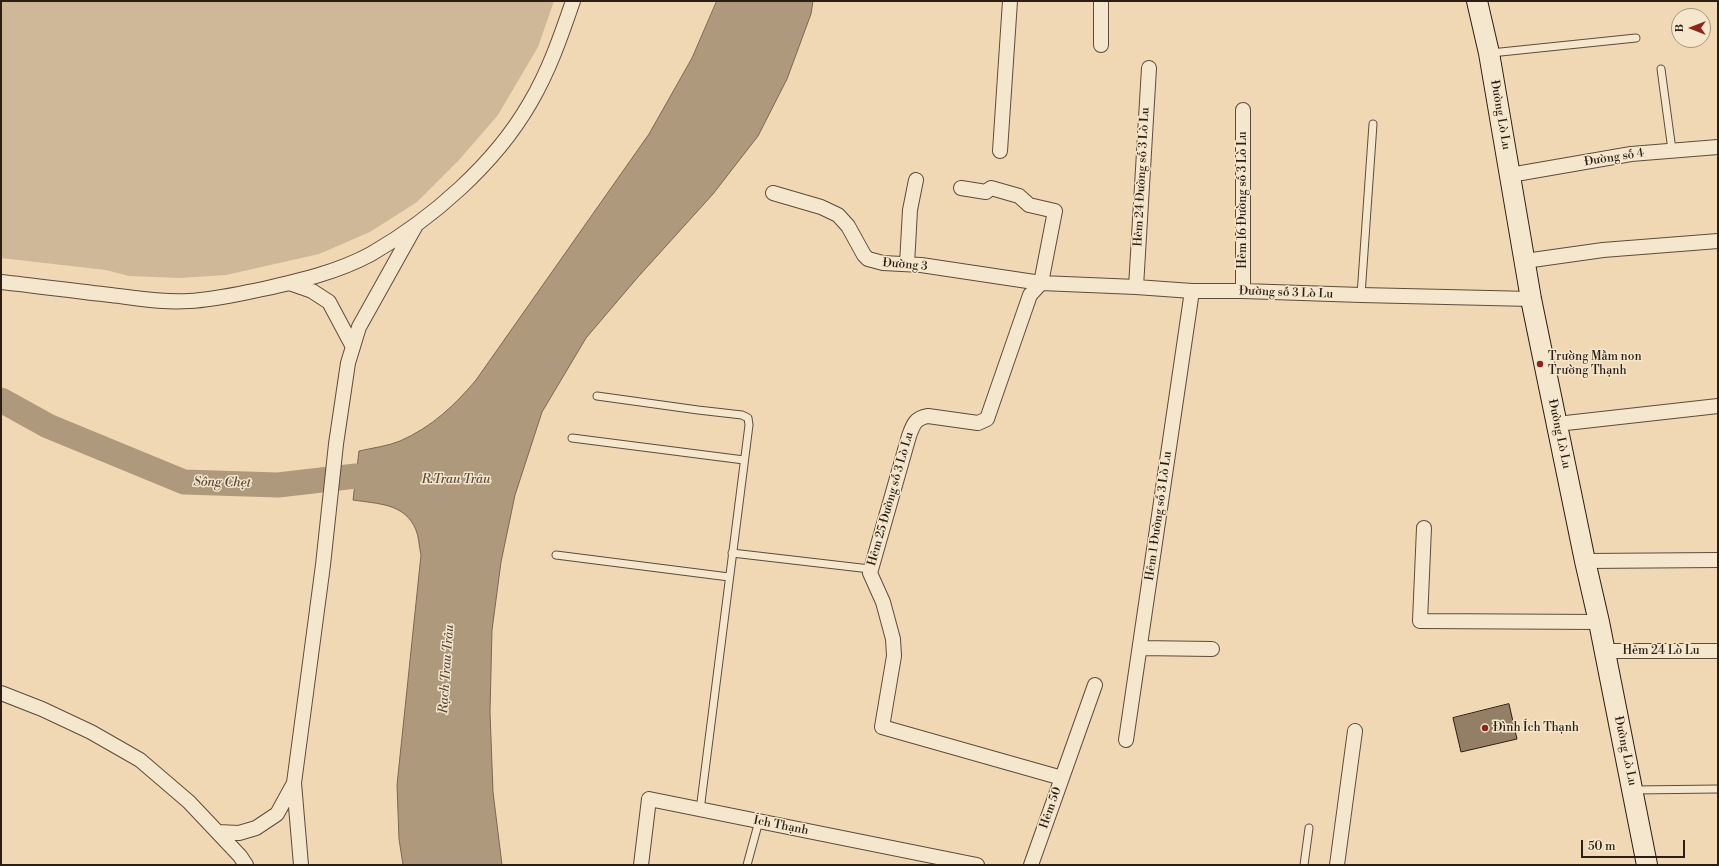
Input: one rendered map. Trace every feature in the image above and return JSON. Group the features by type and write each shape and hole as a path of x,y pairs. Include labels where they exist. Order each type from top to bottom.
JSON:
{"street":[{"path":"1,282 148,300 188,301 223,298 289,283 336,268 370,254 441,205 474,176 504,139 529,104 549,68 573,1"},
{"path":"1000,151 1010,1"},
{"path":"1101,1 1101,46"},
{"name":"Đường Lò Lu","path":"1477,1 1489,53 1531,299 1599,622 1647,865"},
{"name":"Hẻm 24 Đường số 3 Lò Lu","path":"1136,287 1149,68"},
{"name":"Hẻm 16 Đường số 3 Lò Lu","path":"1243,110 1243,291"},
{"name":"Đường số 4","path":"1510,175 1632,154 1718,147"},
{"path":"907,264 910,210 916,180"},
{"path":"961,188 986,192 991,188 1019,196 1029,205 1055,211 1041,283"},
{"name":"Đường 3","path":"772,193 821,207 838,214 843,219 860,250 868,259 883,263 907,264 1041,283"},
{"path":"301,865 294,783 328,521 336,444 348,363 359,327 417,223"},
{"path":"1525,261 1603,250 1718,241"},
{"path":"289,283 312,291 329,302 353,347"},
{"name":"Đường số 3 Lò Lu","path":"1041,283 1192,291 1243,291 1531,299"},
{"name":"Hẻm 25 Đường số 3 Lò Lu","path":"1041,283 1030,295 987,420 978,423 951,418 928,416 914,422 870,569 871,576 879,589 894,646 894,656 882,727 1062,778"},
{"name":"Hẻm 1 Đường số 3 Lò Lu","path":"1126,740 1192,291"},
{"path":"1557,424 1718,406"},
{"path":"1424,528 1420,622 1599,622"},
{"path":"1585,561 1718,560"},
{"path":"1140,648 1212,649"},
{"name":"Hẻm 24 Lò Lu","path":"1604,651 1718,651"},
{"name":"Hẻm 50","path":"1031,865 1095,685"},
{"path":"1,693 42,709 91,732 140,760 189,802 240,856 246,865"},
{"path":"1337,865 1355,731"},
{"path":"218,832 239,832 256,828 277,814 294,783"},
{"name":"Ích Thạnh","path":"641,865 649,799 977,865"}],"lane":[{"path":"1489,53 1636,38"},
{"path":"1661,69 1672,150"},
{"path":"1361,295 1373,124"},
{"path":"597,396 746,416 748,418 749,425 700,810"},
{"path":"572,438 744,460"},
{"path":"732,553 870,569"},
{"path":"556,555 729,577"},
{"path":"1633,790 1718,789"},
{"path":"747,865 759,821"},
{"path":"1304,865 1309,828"}],"shaded area":[{"path":"1,1 554,1 538,47 498,115 459,160 417,202 370,232 319,254 226,275 180,278 129,276 106,270 1,258"}],"water":[{"name":"R.Trau Trảu","path":"717,1 813,1 811,14 787,79 758,136 713,194 638,277 586,338 542,412 515,495 501,562 492,630 490,712 493,792 502,865 403,865 399,839 397,785 421,555 416,530 405,514 390,506 353,500 359,451 395,443 422,429 451,407 476,380 649,134 692,58"}],"building":[{"name":"Đình Ích Thạnh","path":"1509,704 1517,739 1461,752 1453,718"}],"waterway":[{"name":"Sông Chẹt","path":"1,400 48,426 184,482 278,485 356,476 390,475"}],"place":[{"name":"Trường Mầm non Trường Thạnh","path":"1540,364"},
{"name":"Đình Ích Thạnh","path":"1485,728"}],"water label":[{"name":"Rạch Trau Trảu","path":"447,669"}]}
